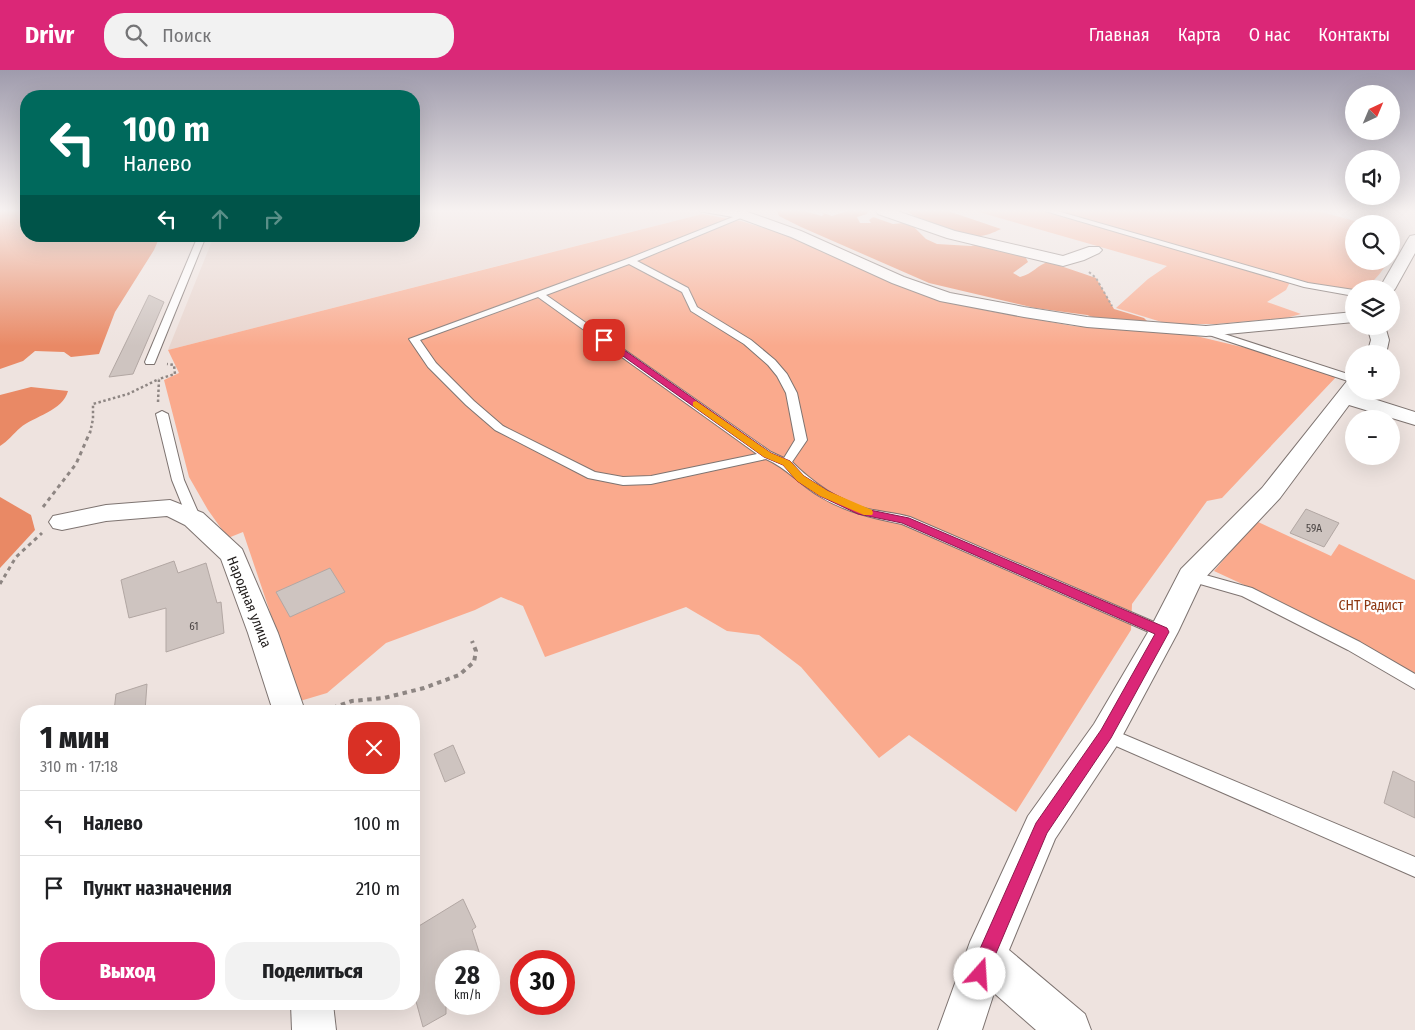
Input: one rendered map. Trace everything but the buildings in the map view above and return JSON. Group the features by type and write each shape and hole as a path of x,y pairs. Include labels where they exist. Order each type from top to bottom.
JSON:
{"street":[{"path":"844,256 898,280 946,297 1087,322 1206,331 1345,318"},
{"path":"1036,256 1063,261 1082,256"},
{"path":"1392,280 1406,256"},
{"path":"960,1030 985,957 1041,828 1106,734 1163,632 1191,576 1271,492 1345,395"},
{"path":"1376,400 1415,420"},
{"name":"Народная улица","path":"62,522 106,513 170,508 194,519 233,555 263,633 287,705"},
{"path":"985,957 1070,1030"},
{"path":"312,1010 314,1030"}],"lane":[{"path":"150,362 194,256"},
{"path":"643,256 414,339 432,364 499,428 592,475 623,481 651,480 767,455"},
{"path":"1207,256 1307,284 1345,292"},
{"path":"630,261 685,290 694,309 735,332 777,369 790,388 800,440 786,463"},
{"path":"539,294 767,455 786,463 801,478 824,494 862,512 905,520 1163,632"},
{"path":"1206,331 1296,359 1345,384"},
{"path":"162,414 178,480 194,519"},
{"path":"1191,576 1247,592 1354,646 1415,682"},
{"path":"1106,734 1415,867"}],"path":[{"path":"1063,261 1088,270 1096,278 1114,309"},
{"path":"62,522 41,522 39,514 49,497 72,470 82,451 94,420 93,404 128,394 159,379 175,374 174,365 150,362"},
{"path":"159,379 158,403 162,414"},
{"path":"0,584 16,557 37,536 62,522"},
{"path":"339,705 352,700 384,698 424,688 459,675 474,662 476,651 472,641"}],"shaded area":[{"path":"0,256 150,256 115,312 99,354 71,357 64,352 35,351 23,361 0,369"},
{"path":"206,256 537,256 168,350"},
{"path":"867,256 1024,256 1028,262 1013,273 1020,277 1049,262 1096,278 1114,309 1144,318 1148,322 1104,321 1087,315 1035,308 929,283"},
{"path":"31,387 68,391 60,404 20,428 0,446 0,395"},
{"path":"0,497 31,515 35,530 0,568"}],"green space":[{"path":"538,256 839,256 945,299 989,311 1073,326 1192,335 1275,355 1337,376 1222,498 1207,501 1132,604 1131,630 1016,812 909,735 879,758 801,667 759,635 727,631 686,607 545,657 523,606 501,597 475,610 386,643 327,693 300,701 243,532 228,538 208,510 189,477 164,380 179,373 168,350"},
{"path":"1131,256 1345,256 1345,270 1382,270 1374,280 1345,280 1345,290 1290,282 1286,290 1267,302 1301,314 1286,318 1216,324 1168,324 1116,308 1148,279 1167,266"},
{"name":"СНТ Радист","path":"1256,521 1331,556 1339,544 1415,580 1415,676 1279,601 1214,571"}],"slow traffic":[{"path":"696,404 767,455 786,463 801,478 824,494 868,513"}],"route":[{"path":"604,340 767,455 786,463 801,478 824,494 862,512 905,520 1163,632 1106,734 1041,828 985,957 980,974"}]}
